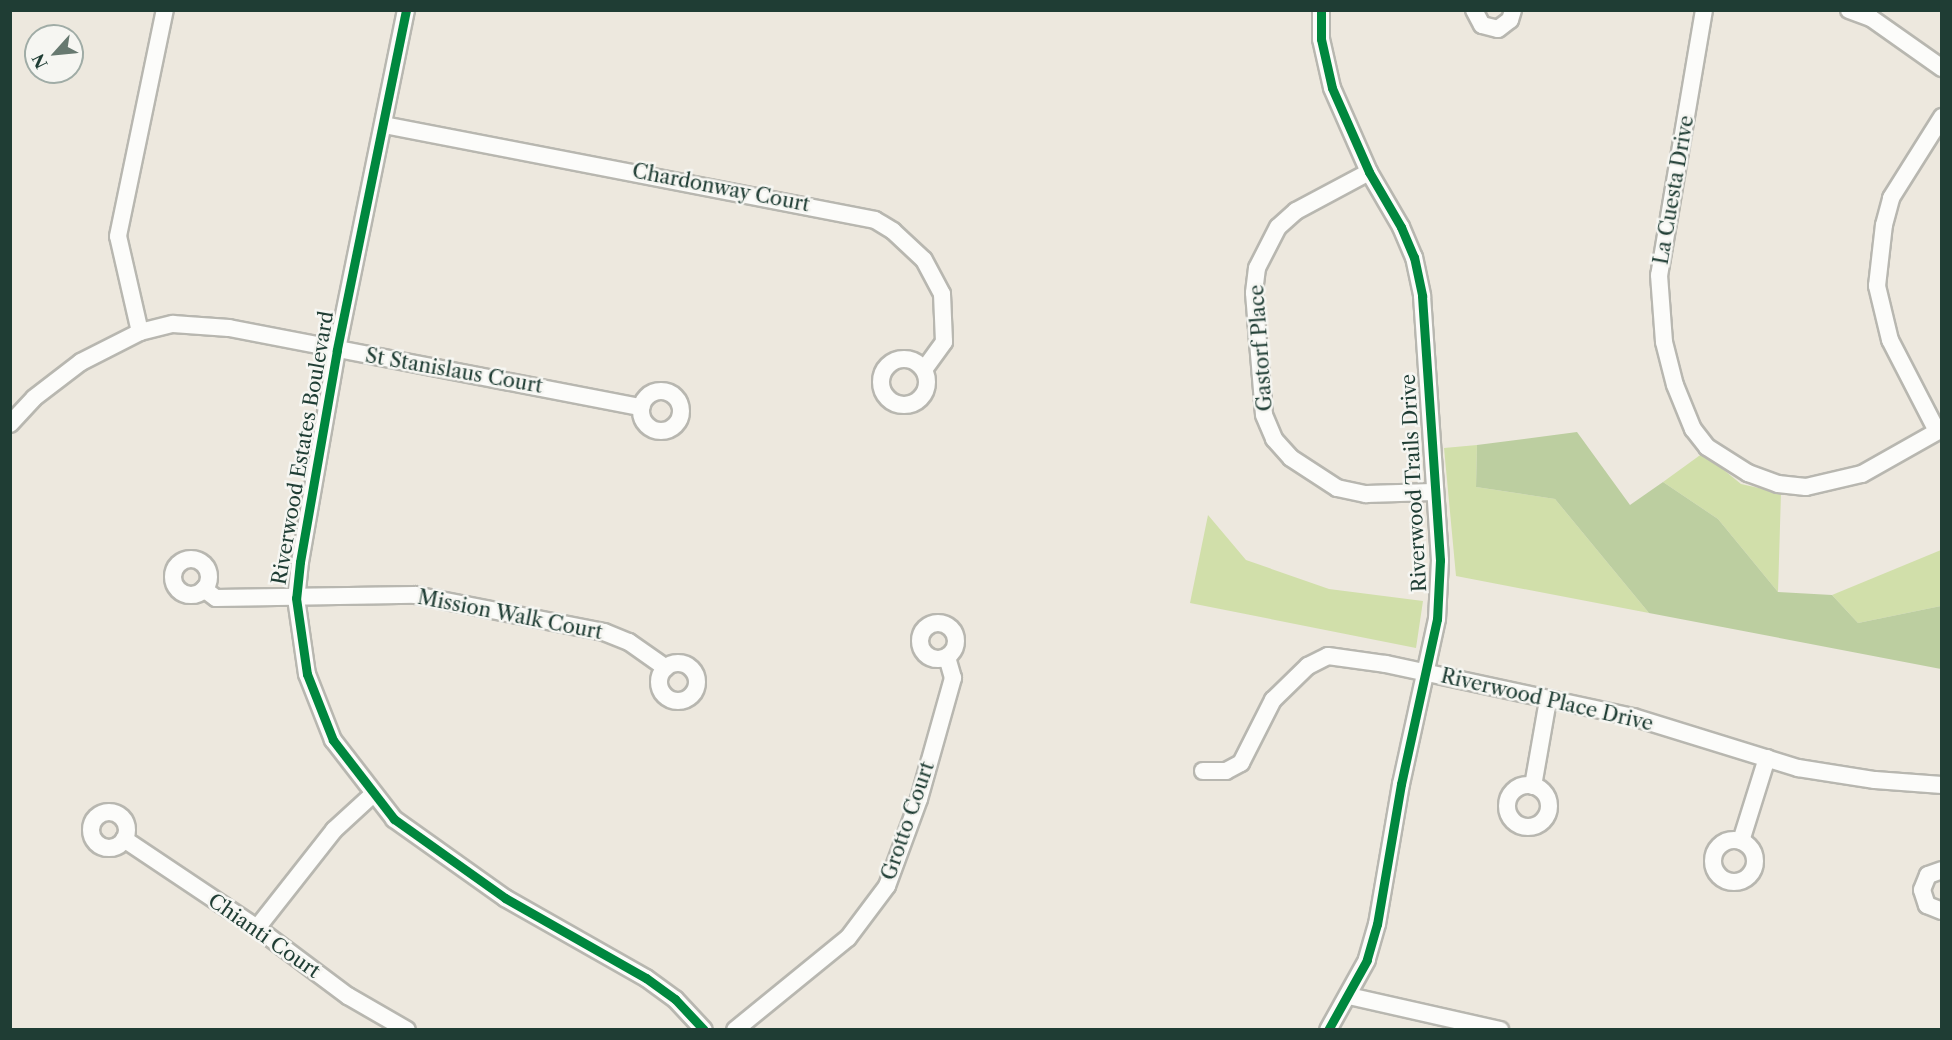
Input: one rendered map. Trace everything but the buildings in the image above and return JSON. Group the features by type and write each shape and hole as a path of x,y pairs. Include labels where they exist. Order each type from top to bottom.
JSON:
{"street":[{"path":"140,332 118,236 165,10"},
{"name":"Riverwood Estates Boulevard","path":"406,10 336,350 296,598 307,674 318,707 333,740 372,795 394,819 425,844 505,898 646,978 675,999 704,1029"},
{"name":"Riverwood Trails Drive","path":"1321,10 1322,39 1332,88 1369,172 1401,227 1414,257 1422,296 1439,589 1437,620 1424,672 1384,894 1367,960 1349,996 1328,1029"},
{"path":"1474,10 1482,25 1498,28 1510,20 1514,10"},
{"name":"La Cuesta Drive","path":"1704,10 1664,234 1660,308 1664,342 1684,411 1707,447 1725,460 1778,484 1806,488 1862,474 1939,430"},
{"path":"1849,10 1871,18 1941,68"},
{"path":"1939,430 1890,340 1877,286 1884,225 1891,198 1941,117"},
{"name":"Chardonway Court","path":"384,125 875,220 893,231 924,260 942,294 944,342 924,370"},
{"name":"Gastorf Place","path":"1369,172 1296,211 1278,227 1257,268 1254,293 1264,415 1274,439 1291,458 1337,488 1366,494 1433,492"},
{"name":"St Stanislaus Court","path":"10,424 59,377 109,346 140,332 173,324 209,326 641,407"},
{"name":"Mission Walk Court","path":"204,590 216,598 414,595 604,632 629,642 666,668"},
{"name":"Riverwood Place Drive","path":"1203,771 1226,771 1241,764 1272,700 1308,666 1328,656 1424,672 1633,717 1767,758 1835,775 1941,785"},
{"name":"Grotto Court","path":"735,1029 848,938 886,886 919,799 953,678 947,657"},
{"path":"1533,786 1548,700"},
{"path":"1741,841 1767,758"},
{"path":"257,928 334,830 372,795"},
{"name":"Chianti Court","path":"124,839 257,928 348,996 407,1029"},
{"path":"1941,870 1928,875 1922,890 1927,905 1941,912"},
{"path":"1349,996 1500,1029"}],"green space":[{"path":"1577,432 1630,505 1663,482 1718,519 1778,592 1832,595 1858,623 1941,606 1941,669 1649,613 1555,499 1476,487 1477,445"},
{"path":"1477,445 1476,487 1555,499 1649,613 1456,576 1444,448"},
{"path":"1703,453 1741,484 1781,493 1778,592 1718,519 1663,482"},
{"path":"1208,515 1246,560 1329,589 1423,601 1416,648 1190,603"},
{"path":"1941,550 1941,606 1858,623 1832,595"}],"cycle path":[{"path":"406,10 337,350 300,562 296,598 307,674 333,740 394,819 505,898 646,978 675,999 704,1030"},
{"path":"1321,10 1321,39 1332,88 1369,172 1401,227 1414,257 1422,296 1440,560 1437,619 1401,784 1377,924 1367,960 1328,1030"}]}
